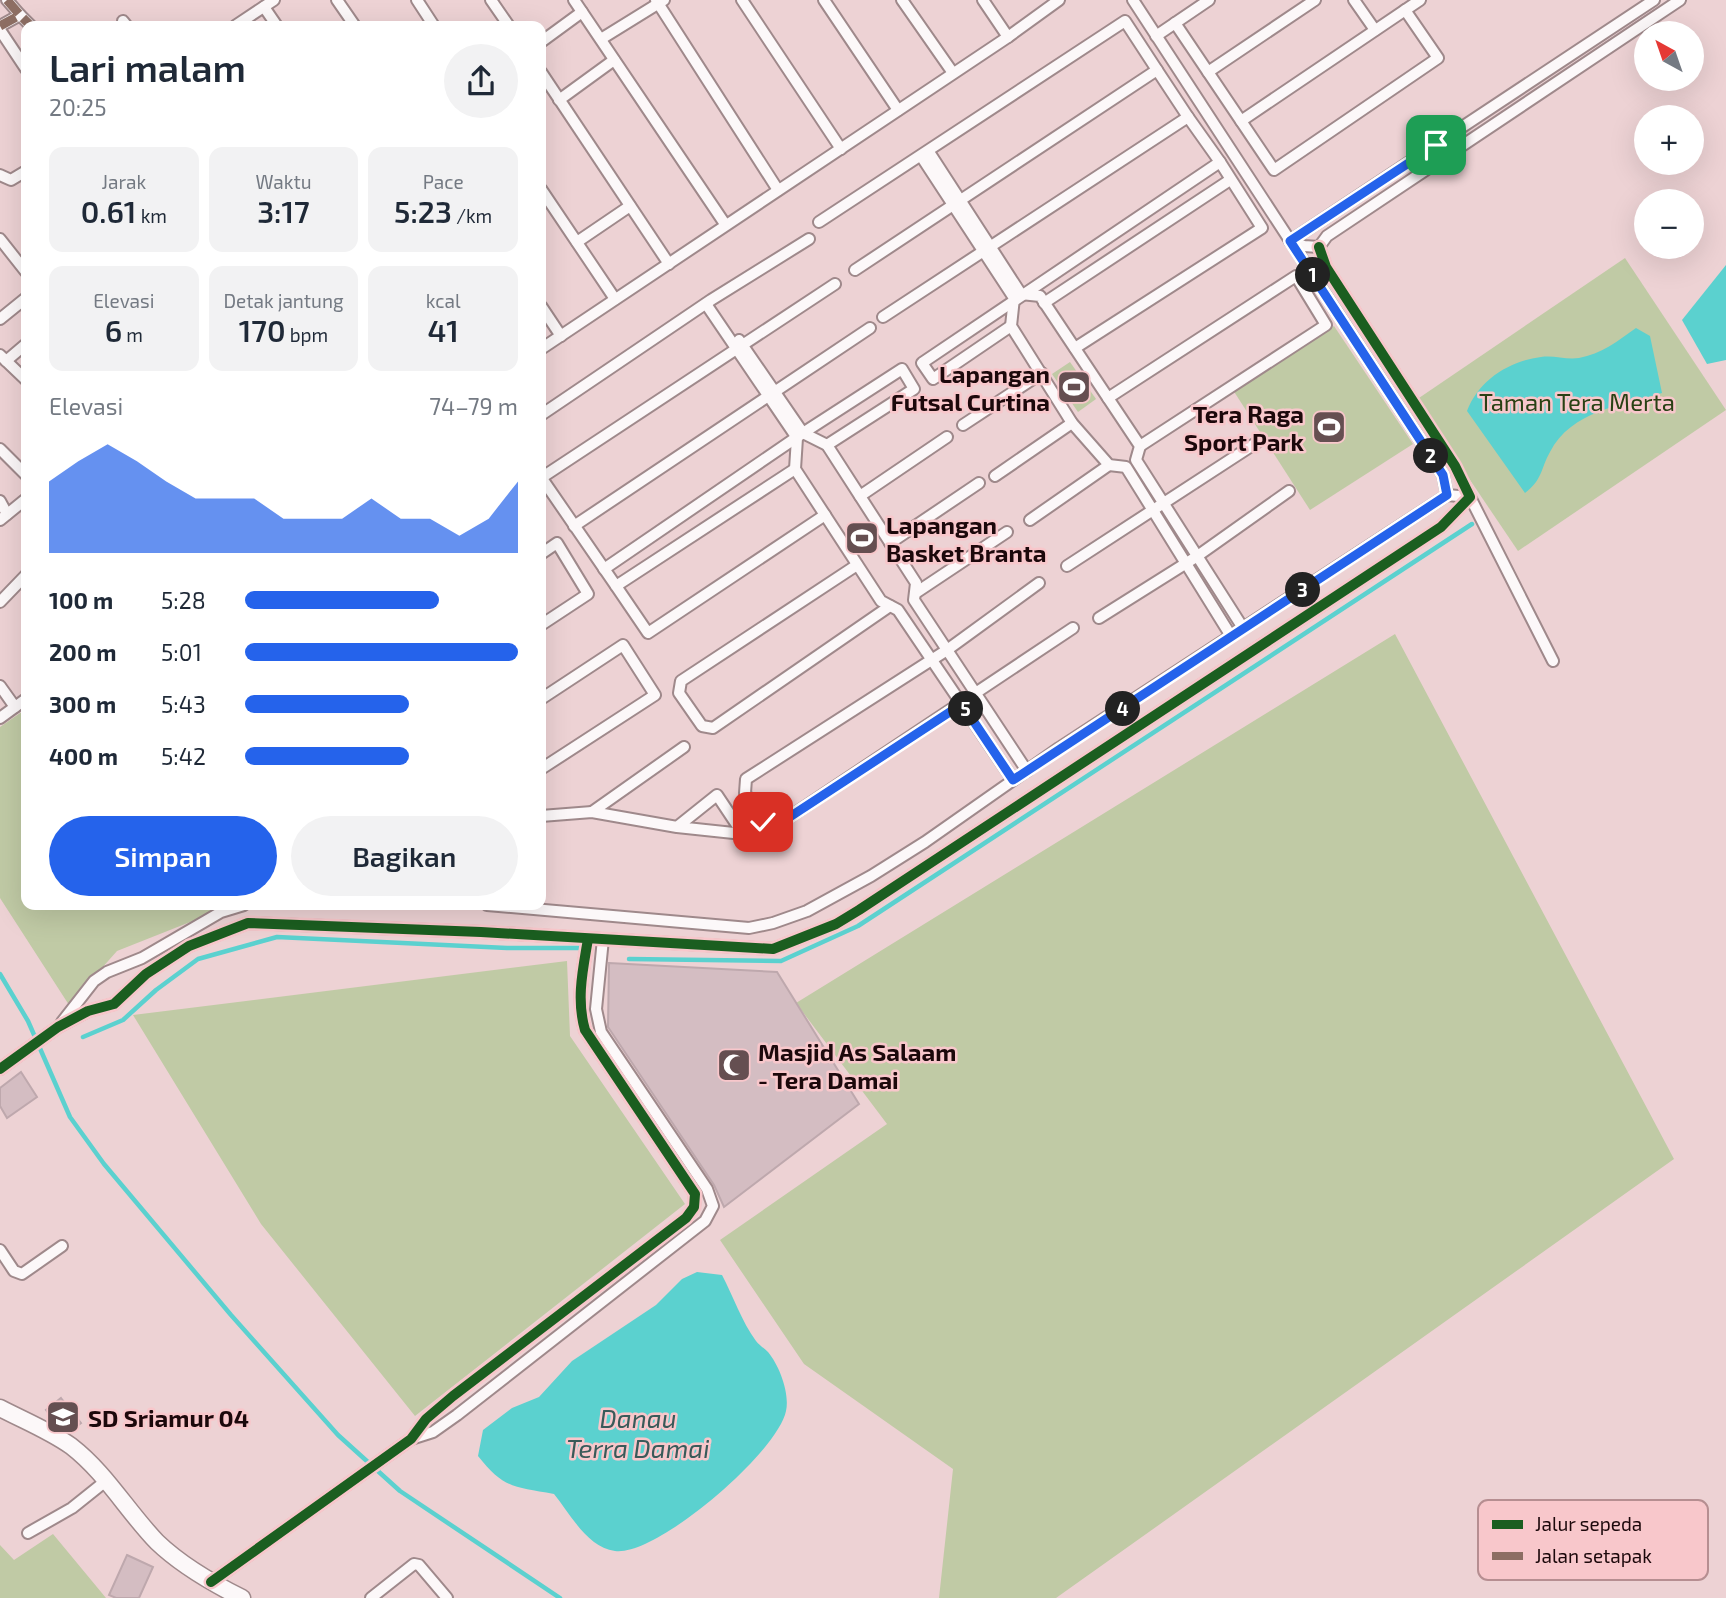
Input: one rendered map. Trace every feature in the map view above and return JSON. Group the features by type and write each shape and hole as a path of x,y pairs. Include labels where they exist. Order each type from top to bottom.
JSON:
{"street":[{"path":"7,0 26,21"},
{"path":"243,21 274,0"},
{"path":"337,0 352,21"},
{"path":"417,0 431,21"},
{"path":"491,0 506,21"},
{"path":"574,0 725,224"},
{"path":"742,0 841,149"},
{"path":"824,0 898,110"},
{"path":"902,0 953,74"},
{"path":"983,0 1008,37"},
{"path":"546,346 1008,37 1059,0"},
{"path":"1133,0 1443,475 1447,495"},
{"path":"1156,36 1209,0"},
{"path":"1208,72 1315,0"},
{"path":"1354,0 1375,30"},
{"path":"1241,121 1420,0"},
{"path":"1290,241 1654,0"},
{"path":"1319,247 1327,236 1680,0"},
{"path":"601,39 659,1 778,190"},
{"path":"264,7 273,21"},
{"path":"1175,23 1274,170 1438,58 1405,10"},
{"path":"546,38 582,12"},
{"path":"20,15 0,28 21,61"},
{"path":"819,222 1125,21 1262,228 1075,348"},
{"path":"559,100 614,60"},
{"path":"855,270 1157,69"},
{"path":"546,83 669,264"},
{"path":"883,317 1188,117"},
{"path":"925,154 1017,296 1011,326 933,379 922,363 1017,296 1220,162"},
{"path":"0,175 11,180 21,174"},
{"path":"1044,303 1230,180"},
{"path":"546,196 615,299"},
{"path":"577,242 630,206"},
{"path":"0,239 21,266"},
{"path":"546,412 708,302 809,239"},
{"path":"1290,241 1319,247"},
{"path":"1319,247 1326,267 1459,473 1553,662"},
{"path":"1030,520 1109,466 1126,467 1136,460 1140,446 1326,326 1296,276 1108,398"},
{"path":"546,474 835,284"},
{"path":"1017,296 1040,296 1140,446"},
{"path":"0,319 21,302"},
{"path":"708,302 800,436 827,445 916,583 916,596 947,650 1027,771"},
{"path":"546,314 561,336"},
{"path":"1011,326 1072,423 1109,466"},
{"path":"574,526 870,327"},
{"path":"21,347 3,358 21,375"},
{"path":"604,569 902,369 914,389 827,445"},
{"path":"963,425 1042,373"},
{"path":"995,476 1072,423"},
{"path":"800,436 795,469 881,601 894,608 1013,780"},
{"path":"860,496 947,437"},
{"path":"1067,566 1259,441"},
{"path":"0,449 21,470"},
{"path":"1136,460 1243,628"},
{"path":"1126,467 1154,509 1183,564 1231,636"},
{"path":"616,586 795,469"},
{"path":"546,484 648,633 825,515"},
{"path":"890,543 979,484"},
{"path":"1099,618 1196,557 1289,491"},
{"path":"544,910 749,928 774,923 807,911 871,876 1447,495 1469,497"},
{"path":"2,1067 58,1027 88,1011 114,1004 146,974 189,946 248,923 481,932 773,949 836,924 1441,527 1469,497"},
{"path":"0,501 4,517 21,503"},
{"path":"857,565 681,681 679,693 702,726 713,728 916,596 1007,532"},
{"path":"546,551 557,543 588,594 546,622"},
{"path":"0,602 21,580"},
{"path":"1039,583 947,650 746,779 744,793 763,822 779,824 977,695 1073,628"},
{"path":"546,696 623,645 655,695 546,766"},
{"path":"0,686 15,707"},
{"path":"0,718 21,703"},
{"path":"592,812 684,747"},
{"path":"546,816 592,812 677,827 743,834 717,795 677,827"},
{"path":"58,1027 94,981 107,972 142,958 228,910"},
{"path":"411,1440 426,1419 453,1396 686,1218 694,1207 695,1194 585,1030 580,1013 588,939"},
{"path":"211,1582 411,1440 433,1433 705,1222 713,1206 707,1189 601,1032 596,1009 604,939"},
{"path":"0,1250 14,1271 22,1274 62,1246"},
{"path":"0,1408 70,1446 107,1480 157,1541 211,1582 242,1598"},
{"path":"27,1533 72,1508 107,1480"},
{"path":"371,1598 414,1564 419,1565 447,1598"}],"green space":[{"name":"Taman Tera Merta","path":"1625,258 1726,410 1518,551 1416,400"},
{"name":"Tera Raga Sport Park","path":"1334,326 1413,444 1310,510 1233,390"},
{"name":"Lapangan Futsal Curtina","path":"1070,362 1096,399 1078,412 1052,374"},
{"path":"1395,634 1674,1159 1056,1598 939,1598 953,1469 804,1364 720,1240 887,1124 796,1003"},
{"path":"21,712 21,910 220,910 117,951 69,1005 0,898 0,727"},
{"path":"567,961 570,1036 685,1204 415,1416 261,1224 133,1015"},
{"path":"53,1534 106,1598 0,1598 0,1545 14,1560"}],"water":[{"path":"1726,265 1726,360 1707,364 1682,320"},
{"path":"1636,328 1650,336 1662,393 1615,406 1584,418 1571,427 1559,438 1538,479 1525,493 1467,411 1472,400 1487,381 1518,363 1541,357 1587,356 1609,346"},
{"name":"Danau Terra Damai","path":"697,1272 722,1275 751,1334 768,1352 780,1372 785,1388 786,1411 778,1429 762,1451 713,1499 658,1537 634,1548 615,1551 605,1548 580,1529 554,1494 520,1488 495,1475 478,1456 483,1430 512,1408 539,1397 572,1361 656,1305 682,1279"}],"building":[{"name":"Masjid As Salaam - Tera Damai","path":"609,963 777,972 859,1104 724,1207 714,1185 608,1027"},
{"path":"21,1072 37,1097 7,1118 0,1106 0,1088"},
{"name":"SD Sriamur 04","path":"61,1398 81,1423 69,1432 58,1426 46,1410"},
{"path":"127,1555 153,1567 139,1598 116,1598 109,1595"}],"waterway":[{"path":"629,959 781,961 858,926 1472,524"},
{"path":"83,1037 123,1020 156,990 198,959 277,937 507,948 583,948"},
{"path":"0,974 28,1021 70,1117 104,1164 231,1315 338,1435 400,1491 560,1598"}],"marked path":[{"path":"7,0 20,15"},
{"path":"0,26 20,15 26,21"}],"cycle path":[{"path":"0,1069 58,1027 88,1011 114,1004 146,974 189,946 248,923 481,932 773,949 836,924 859,910 1441,527 1470,497 1455,466 1326,267 1319,247"},
{"path":"211,1582 411,1439 426,1419 453,1396 686,1218 694,1207 695,1194 585,1030 581,995 588,939"}],"place":[{"name":"Lapangan Futsal Curtina","path":"1074,387"},
{"name":"Tera Raga Sport Park","path":"1329,427"},
{"name":"Lapangan Basket Branta","path":"862,538"},
{"name":"Masjid As Salaam - Tera Damai","path":"734,1065"},
{"name":"SD Sriamur 04","path":"63,1417"}],"route":[{"path":"763,822 779,824 962,704 1013,780 1447,495 1443,475 1290,241 1436,145"}]}
